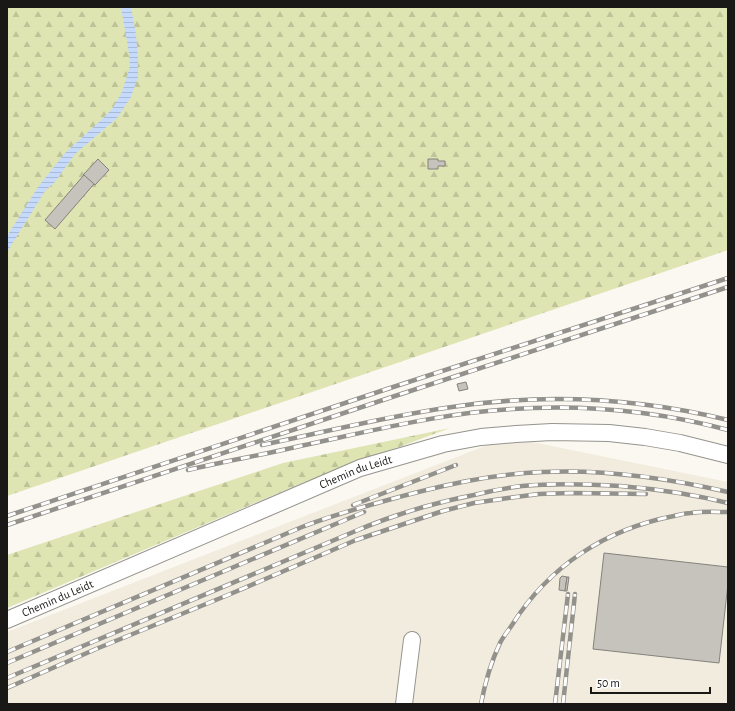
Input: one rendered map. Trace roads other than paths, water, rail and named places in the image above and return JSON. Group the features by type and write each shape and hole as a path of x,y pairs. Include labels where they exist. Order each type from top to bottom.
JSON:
{"street":[{"name":"Chemin du Leidt","path":"7,620 360,468 442,444 481,437 516,434 552,432 609,433 680,443 728,455"},
{"path":"404,704 412,640"}],"water":[{"path":"121,7 131,7 136,35 138,77 131,97 117,118 75,154 55,182 45,191 7,252 7,236 38,187 65,153 112,109 122,92 130,62"}],"railway":[{"path":"7,516 384,390 728,278"},
{"path":"7,525 728,287"},
{"path":"262,445 428,411 521,400 591,400 625,403 660,407 728,420"},
{"path":"188,470 417,421 488,411 548,408 609,410 669,417 728,430"},
{"path":"353,505 456,465"},
{"path":"7,652 323,519 355,509 445,486 503,475 566,471 612,473 636,476 728,492"},
{"path":"7,678 363,528 444,501 522,486 571,484 620,486 647,489 688,494 728,503"},
{"path":"7,688 356,540 443,511 474,503 539,494 646,494"},
{"path":"7,663 364,512"},
{"path":"481,704 484,688 501,641 527,604 543,585 581,553 625,530 649,522 687,513 728,512"},
{"path":"555,704 568,594"},
{"path":"563,704 575,594"}]}
